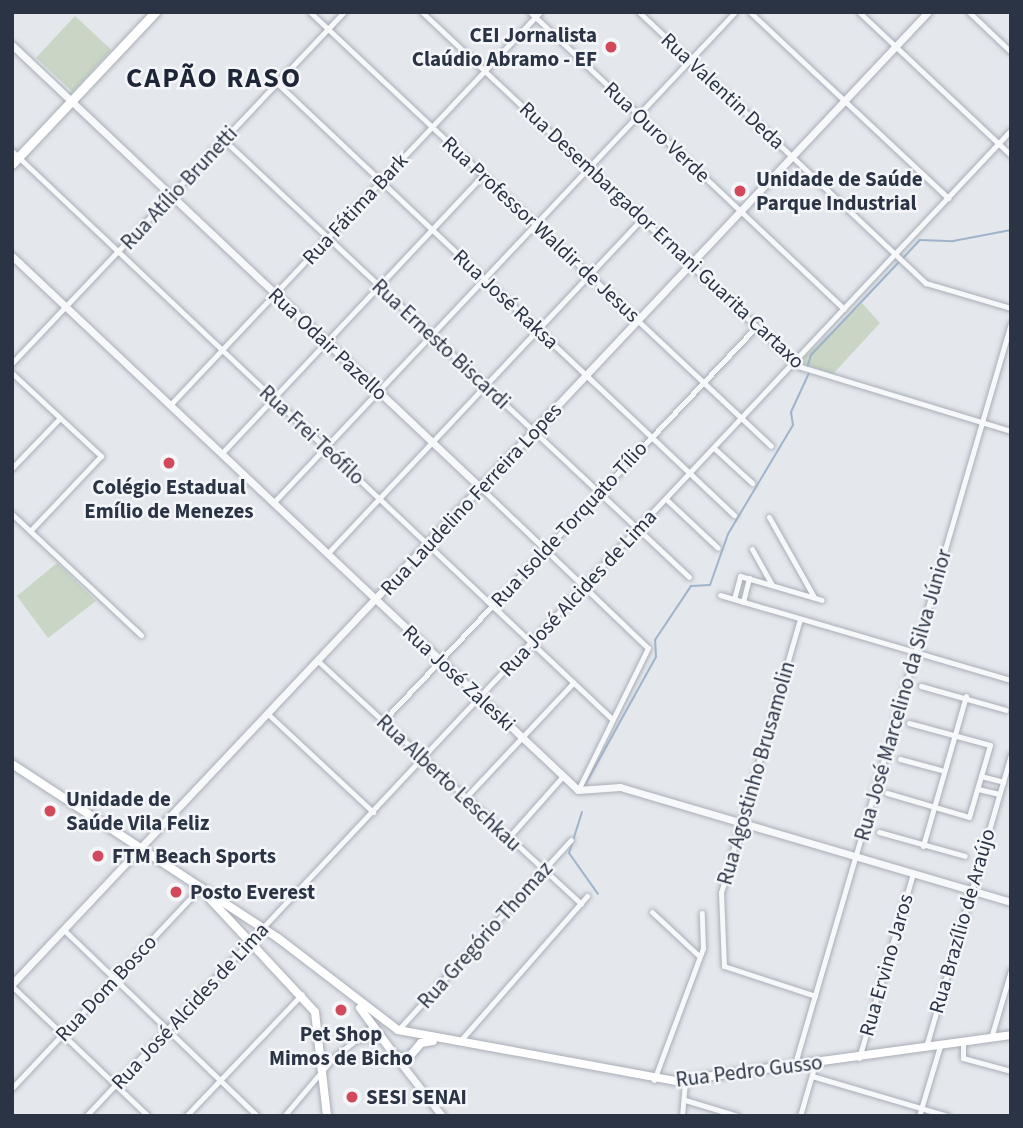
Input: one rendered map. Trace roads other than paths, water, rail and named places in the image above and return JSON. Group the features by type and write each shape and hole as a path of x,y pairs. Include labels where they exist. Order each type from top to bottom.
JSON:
{"main road":[{"path":"14,157 155,12"},
{"name":"Rua Pedro Gusso","path":"12,764 264,929 380,1021 398,1030 654,1080 685,1081 1011,1035"},
{"path":"200,888 302,994 319,1020 327,1116"},
{"name":"Rua Pedro Gusso","path":"358,1004 376,1038 396,1057 446,1041"},
{"path":"371,1028 380,1021"},
{"path":"415,1034 415,1051"}],"street":[{"name":"Rua Professor Waldir de Jesus","path":"310,12 771,446"},
{"name":"Rua Atílio Brunetti","path":"12,363 344,12"},
{"name":"Rua Desembargador Ernani Guarita Cartaxo","path":"422,12 794,362 815,374 1011,431"},
{"name":"Rua Valentin Deda","path":"639,12 926,283 1011,307"},
{"path":"273,503 735,12"},
{"path":"750,12 948,198"},
{"path":"859,12 1011,155"},
{"name":"Rua Laudelino Ferreira Lopes","path":"12,985 928,12"},
{"path":"969,12 1011,52"},
{"name":"Rua Fátima Bark","path":"170,405 485,71 535,14"},
{"name":"Rua Ouro Verde","path":"535,14 844,309"},
{"name":"Rua Odair Pazello","path":"12,45 645,642 649,653 611,718"},
{"name":"Rua José Raksa","path":"277,83 734,515"},
{"name":"Rua José Alcides de Lima","path":"86,1116 794,362 897,256 1011,130"},
{"name":"Rua Ernesto Biscardi","path":"224,140 689,577"},
{"name":"Rua Frei Teófilo","path":"14,157 119,252 611,718"},
{"path":"221,454 483,175"},
{"path":"327,554 642,219"},
{"name":"Rua José Zaleski","path":"12,256 578,790"},
{"name":"Rua José Marcelino da Silva Júnior","path":"794,1067 1011,323"},
{"name":"Rua Isolde Torquato Tílio","path":"383,721 756,327"},
{"path":"12,373 101,456 30,531"},
{"path":"12,468 60,418"},
{"path":"714,448 752,483"},
{"path":"666,499 718,548"},
{"path":"12,514 141,635"},
{"path":"769,517 814,597"},
{"path":"752,550 772,585"},
{"path":"734,599 740,576 822,600"},
{"path":"743,602 749,578"},
{"path":"720,595 1011,680"},
{"name":"Rua Agostinho Brusamolin","path":"800,619 721,892 726,970 815,996"},
{"name":"Rua Alberto Leschkau","path":"318,661 581,904"},
{"path":"466,797 573,682"},
{"path":"921,686 966,696 1006,710"},
{"path":"923,846 941,771 966,696"},
{"path":"268,714 373,812"},
{"path":"578,790 611,718"},
{"path":"887,793 931,809 970,817 990,745 954,732 909,723"},
{"name":"Rua Brazílio de Araújo","path":"925,1048 1011,754"},
{"path":"900,759 941,771"},
{"path":"509,837 562,776"},
{"path":"981,776 1003,782"},
{"path":"578,790 617,786 1011,902"},
{"path":"978,789 999,794"},
{"path":"878,832 965,856"},
{"name":"Rua Gregório Thomaz","path":"398,1030 571,840"},
{"name":"Rua Ervino Jaros","path":"859,1058 913,873"},
{"name":"Rua Dom Bosco","path":"12,1088 200,888"},
{"path":"458,1043 587,896"},
{"path":"652,912 698,955"},
{"path":"654,1080 698,955 702,913"},
{"path":"64,930 257,1116"},
{"path":"991,1038 1011,970"},
{"path":"12,985 148,1116"},
{"path":"186,1116 302,994"},
{"path":"284,1116 371,1028"},
{"path":"357,1040 376,1038"},
{"path":"963,1042 963,1058 1011,1071"},
{"path":"919,1116 940,1046"},
{"path":"414,1077 415,1051"},
{"path":"396,1057 442,1116"},
{"path":"800,1116 815,1064"},
{"path":"812,1076 948,1116"},
{"path":"682,1116 685,1081"},
{"path":"685,1100 738,1116"}],"waterway":[{"path":"903,258 920,240 953,241 1011,230"},
{"path":"807,368 811,355 899,262"},
{"path":"585,785 656,657 655,640 691,586 710,585 728,534 793,425 791,412 809,373"},
{"path":"582,812 569,853 598,894"}],"place":[{"name":"CEI Jornalista Claúdio Abramo - EF","path":"611,47"},
{"name":"Unidade de Saúde Parque Industrial","path":"740,191"},
{"name":"Colégio Estadual Emílio de Menezes","path":"169,463"},
{"name":"Unidade de Saúde Vila Feliz","path":"50,811"},
{"name":"FTM Beach Sports","path":"98,856"},
{"name":"Posto Everest","path":"176,892"},
{"name":"Pet Shop Mimos de Bicho","path":"341,1010"},
{"name":"SESI SENAI","path":"352,1097"}],"district":[{"name":"CAPÃO RASO","path":"214,78"}]}
